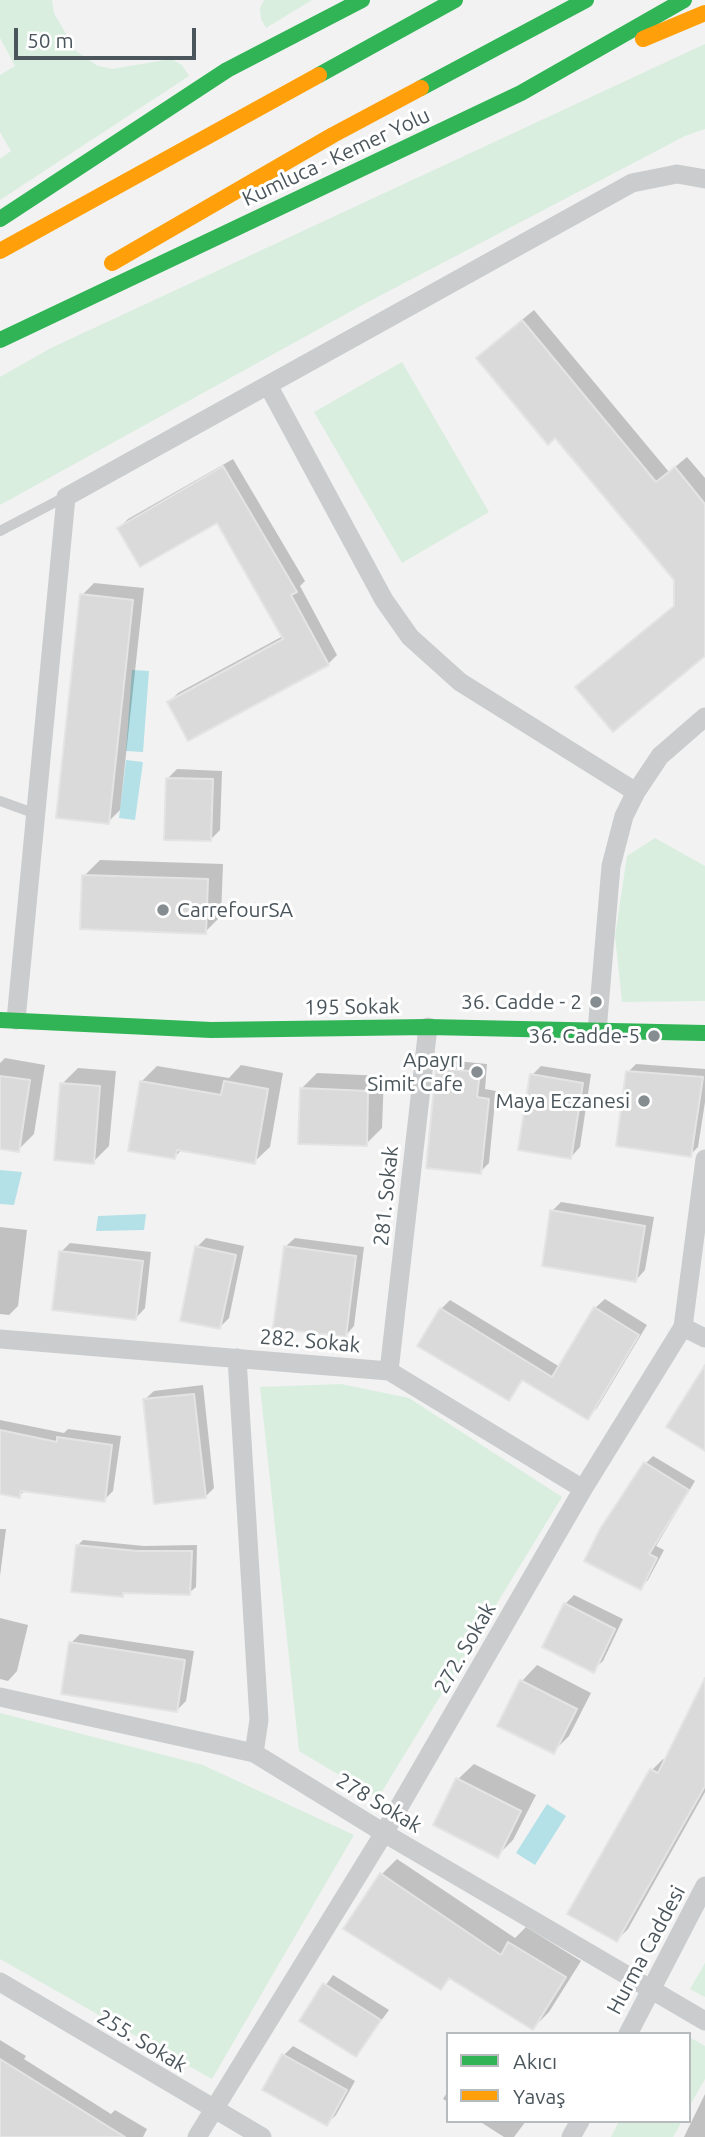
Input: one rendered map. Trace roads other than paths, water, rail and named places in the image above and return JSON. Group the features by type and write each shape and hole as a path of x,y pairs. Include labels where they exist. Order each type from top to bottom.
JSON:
{"main road":[{"path":"0,219 228,70 362,0"},
{"path":"0,251 455,0"},
{"name":"Kumluca - Kemer Yolu","path":"95,272 333,135 586,0"},
{"name":"Kumluca - Kemer Yolu","path":"0,340 249,220 414,146 554,76 684,0"},
{"path":"554,76 705,13"},
{"path":"0,327 60,293"},
{"name":"195 Sokak","path":"8,1020 211,1030 428,1027 705,1033"}],"street":[{"path":"8,1020 37,814 66,497 269,387 632,183 677,174 705,179"},
{"path":"269,387 384,600 410,637 460,682 636,792"},
{"path":"597,1031 611,866 624,816 636,792 660,757 705,717"},
{"name":"281. Sokak","path":"389,1370 428,1027"},
{"name":"272. Sokak","path":"197,2137 384,1833 583,1489 683,1327 705,1159"},
{"path":"683,1327 705,1338"},
{"name":"282. Sokak","path":"0,1339 389,1370 583,1489"},
{"path":"237,1358 259,1720 254,1753"},
{"name":"278 Sokak","path":"0,1697 254,1753 384,1833 705,2021"},
{"name":"Hurma Caddesi","path":"629,2032 705,1886"},
{"name":"255. Sokak","path":"0,1982 262,2137"}],"lane":[{"path":"0,531 66,497"},
{"path":"0,801 37,814"}],"water":[{"path":"132,670 149,671 143,752 126,751"},
{"path":"126,760 143,762 135,820 119,818"},
{"path":"0,1170 22,1172 14,1205 0,1204"},
{"path":"146,1214 144,1230 96,1231 98,1216"},
{"path":"547,1804 566,1816 535,1865 516,1853"}],"place":[{"name":"CarrefourSA","path":"163,910"},
{"name":"36. Cadde - 2","path":"596,1002"},
{"name":"36. Cadde-5","path":"654,1036"},
{"name":"Apayrı Simit Cafe","path":"477,1072"},
{"name":"Maya Eczanesi","path":"644,1101"}]}
